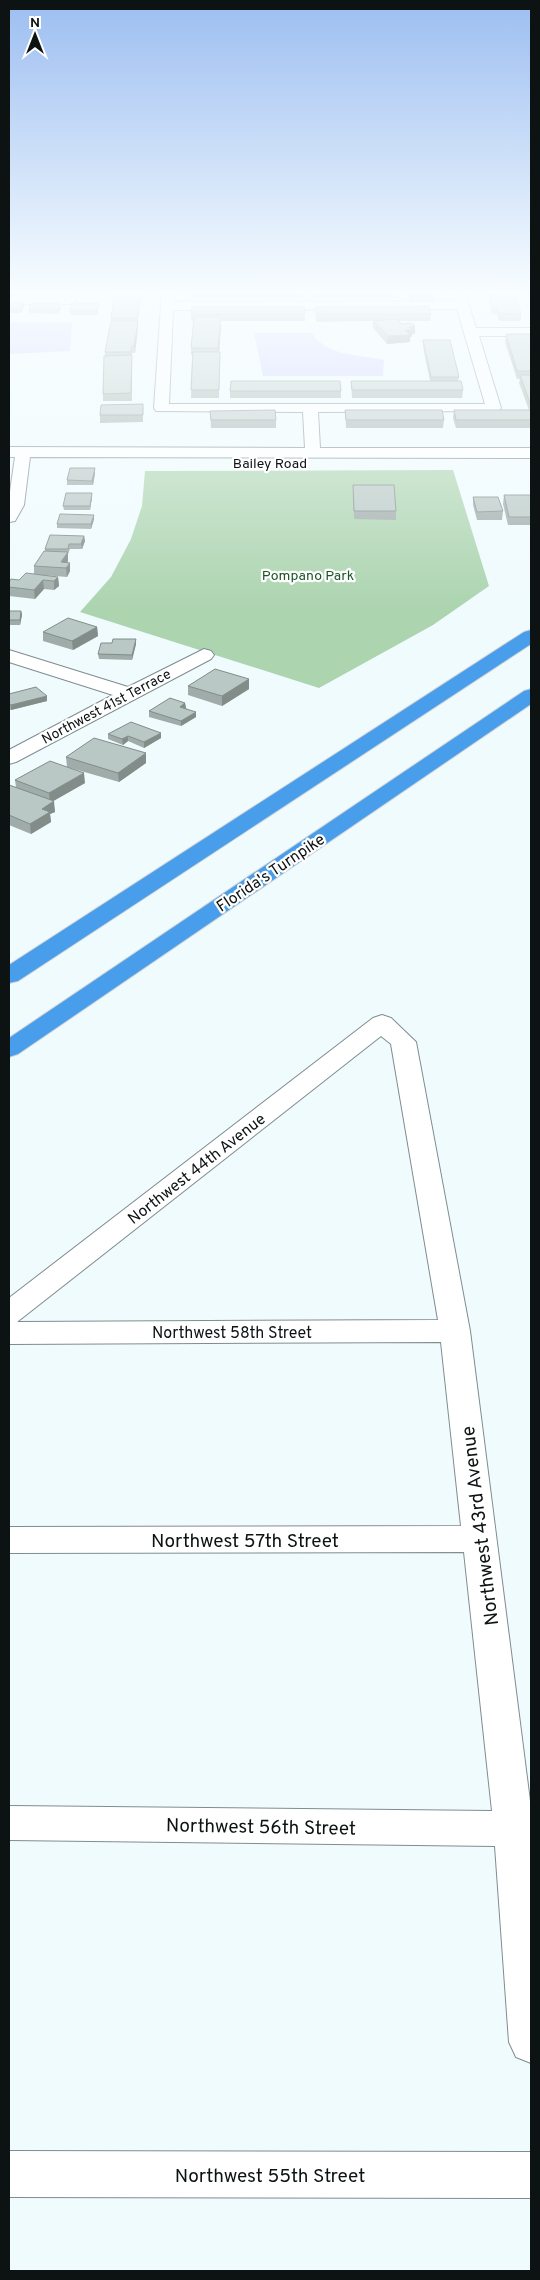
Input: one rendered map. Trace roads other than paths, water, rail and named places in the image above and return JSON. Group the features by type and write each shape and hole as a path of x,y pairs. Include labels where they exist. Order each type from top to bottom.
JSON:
{"highway":[{"path":"9,976 531,636"},
{"name":"Florida's Turnpike","path":"9,1049 531,695"}],"street":[{"path":"162,396 161,408 494,408 490,396"},
{"path":"310,408 313,452"},
{"name":"Bailey Road","path":"174,458 313,452 531,453"},
{"path":"9,517 16,505 16,457"},
{"name":"Bailey Road","path":"16,457 531,463"},
{"name":"Northwest 41st Terrace","path":"9,758 204,655"},
{"path":"9,656 130,694"},
{"name":"Northwest 44th Avenue","path":"9,1314 382,1023"},
{"name":"Northwest 43rd Avenue","path":"382,1023 403,1042 455,1331 514,1829 530,2018"},
{"name":"Northwest 58th Street","path":"9,1333 455,1331"},
{"name":"Northwest 57th Street","path":"9,1540 481,1539"},
{"name":"Northwest 56th Street","path":"9,1823 514,1829"},
{"name":"Northwest 55th Street","path":"9,2174 531,2175"}],"park label":[{"name":"Pompano Park","path":"308,575"}]}
